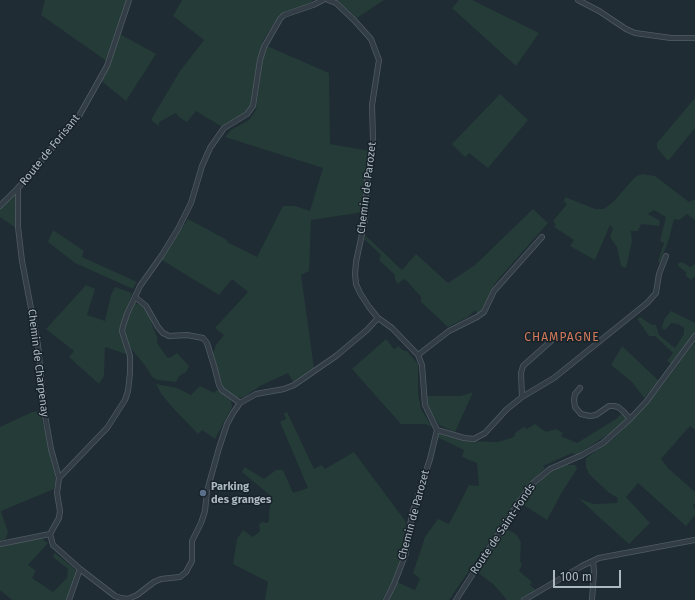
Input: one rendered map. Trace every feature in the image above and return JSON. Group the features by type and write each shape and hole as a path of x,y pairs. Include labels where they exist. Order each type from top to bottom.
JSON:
{"street":[{"name":"Route de Forisant","path":"0,206 18,188 79,116 107,66 129,0"},
{"path":"59,478 106,428 125,400 128,392 130,356 124,341 122,326 140,286 178,229 191,203 202,166 210,148 224,128 247,114 253,106 260,60 264,47 280,19 289,12 313,5 323,0"},
{"name":"Chemin de Parozet","path":"328,0 336,3 371,39 379,60 372,106 373,140 365,220 356,262 356,284 369,307 378,318 392,328 418,355"},
{"path":"578,0 635,32 671,38 695,38"},
{"name":"Chemin de Charpenay","path":"18,188 18,227 22,261 38,345 44,410 51,450 59,478 57,493 60,511 59,518 50,534"},
{"path":"542,236 494,291 484,312 449,331 418,355 422,365 425,405 437,430 464,438 474,439 479,437 522,397 554,378 647,303 656,293 659,274 666,256"},
{"path":"135,297 146,306 163,333 169,336 187,335 202,338 207,343 219,385 222,390 240,403"},
{"path":"0,544 50,534 53,545 80,569 115,596 121,598 128,599 137,595 154,582 161,579 180,577 186,572 192,561 192,541 201,524 205,511 207,491 221,442 227,424 240,403 256,394 284,389 294,385 336,356 367,330 378,318"},
{"name":"Route de Saint-Fonds","path":"456,600 532,484 550,469 582,455 603,443 630,420 646,402 695,336"},
{"path":"522,397 521,373 524,366 551,341"},
{"path":"580,388 575,394 574,407 581,414 590,416 596,415 609,406 614,406 623,411 630,420"},
{"name":"Chemin de Parozet","path":"386,600 406,553 413,511 430,459 437,430"},
{"path":"524,600 582,566 599,558 695,540"},
{"path":"592,600 594,572 593,561"},
{"path":"69,600 80,569"}],"green space":[{"path":"45,0 129,0 118,33 156,54 126,101 99,79 108,62 41,15"},
{"path":"182,0 313,0 311,4 286,11 276,20 263,41 253,106 247,114 224,128 196,111 187,122 176,113 159,122 159,126 151,120 180,71 204,40 173,16"},
{"path":"337,0 384,0 357,18"},
{"path":"459,0 472,0 539,33 516,66 452,8"},
{"path":"267,46 329,73 330,144 370,151 364,212 311,220 309,271 301,275 314,368 293,382 288,373 260,386 244,397 237,398 223,387 213,353 216,345 224,335 215,328 248,292 232,279 219,295 162,260 188,219 227,240 227,242 257,257 283,206 295,206 310,211 323,168 225,137 231,130 249,120 256,110 263,55"},
{"path":"500,94 528,120 488,168 469,153 465,157 452,144"},
{"path":"695,98 695,128 668,161 657,148 657,143"},
{"path":"642,174 655,176 689,202 695,199 695,220 687,214 679,220 674,219 669,239 660,263 658,261 664,243 660,241 666,217 654,210 648,214 659,220 660,224 658,226 641,224 638,231 631,231 632,241 626,268 621,266 617,247 610,237 613,228 610,225 595,260 570,246 574,240 554,227 556,225 553,221 567,204 564,202 565,197 595,209 604,209 614,201 635,177"},
{"path":"13,195 15,195 16,228 0,217 0,207"},
{"path":"533,209 548,223 496,282 490,292 485,308 478,314 475,310 468,317 448,327 421,302 421,297 408,282 403,279 398,284 395,280 395,275 379,260 381,255 364,239 366,236 402,270 416,254 448,283 475,265"},
{"path":"53,230 84,251 82,257 137,282 133,289 75,263 48,242"},
{"path":"682,262 690,267 695,264 695,276 691,280 686,276 686,272 678,266 678,263"},
{"path":"86,285 95,289 87,315 105,321 111,295 115,287 132,293 120,329 126,354 105,347 104,376 99,384 69,357 74,351 46,329"},
{"path":"135,303 142,306 148,314 157,337 157,343 167,357 170,358 177,353 189,366 186,372 179,376 176,382 153,378 126,341 125,325"},
{"path":"671,311 695,323 695,332 671,364 667,361 673,353 655,336 649,336 637,319 640,317 652,325 656,325 659,335 675,348 684,334 684,328 678,324 671,323 666,329 663,330 662,327 665,318"},
{"path":"386,339 394,349 399,346 402,350 407,351 418,364 418,392 421,409 432,427 426,424 401,424 352,369"},
{"path":"695,341 695,430 690,426 661,459 668,468 695,492 695,503 693,505 695,515 686,526 638,483 626,497 650,523 629,544 578,498 593,504 617,503 618,498 608,492 589,474 586,467 586,458 613,439 636,417 662,386"},
{"path":"622,346 659,381 644,398 632,382 611,365"},
{"path":"156,384 177,388 191,395 200,386 214,393 218,389 231,401 232,407 215,439 202,430 198,434 162,395"},
{"path":"473,392 455,432 439,425 428,406 426,396 461,396"},
{"path":"40,411 56,480 54,489 1,511 8,532 6,539 0,541 0,427 32,412"},
{"path":"287,412 314,469 322,465 325,469 354,452 406,522 403,552 392,582 382,600 265,600 268,582 233,564 237,539 243,530 253,537 260,531 259,524 262,522 267,523 269,521 272,497 242,472 244,468 264,479 276,470 283,470 293,493 308,488 280,422 286,419 284,414"},
{"path":"622,413 626,417 624,421 610,433 577,455 572,453 543,466 545,468 520,497 449,600 390,600 397,582 415,590 420,579 413,573 425,537 438,519 449,524 469,485 479,486 477,463 462,457 464,450 437,437 439,433 468,441 498,442 514,437 515,433 524,427 527,429 535,424 546,432 556,429 563,433 561,436 577,443 616,419"},
{"path":"564,465 575,465 577,469 562,492 547,520 522,504 535,486 549,473"},
{"path":"507,529 517,535 521,542 520,561 522,565 519,571 532,582 530,585 537,591 520,600 507,600 493,584 477,572 504,531"},
{"path":"41,538 48,543 28,565 36,571 32,578 53,592 67,578 68,569 53,557 55,553 77,571 67,600 12,600 0,590 0,546"}],"place":[{"name":"Parking des granges","path":"203,493"}],"district":[{"name":"CHAMPAGNE","path":"562,338"}]}
